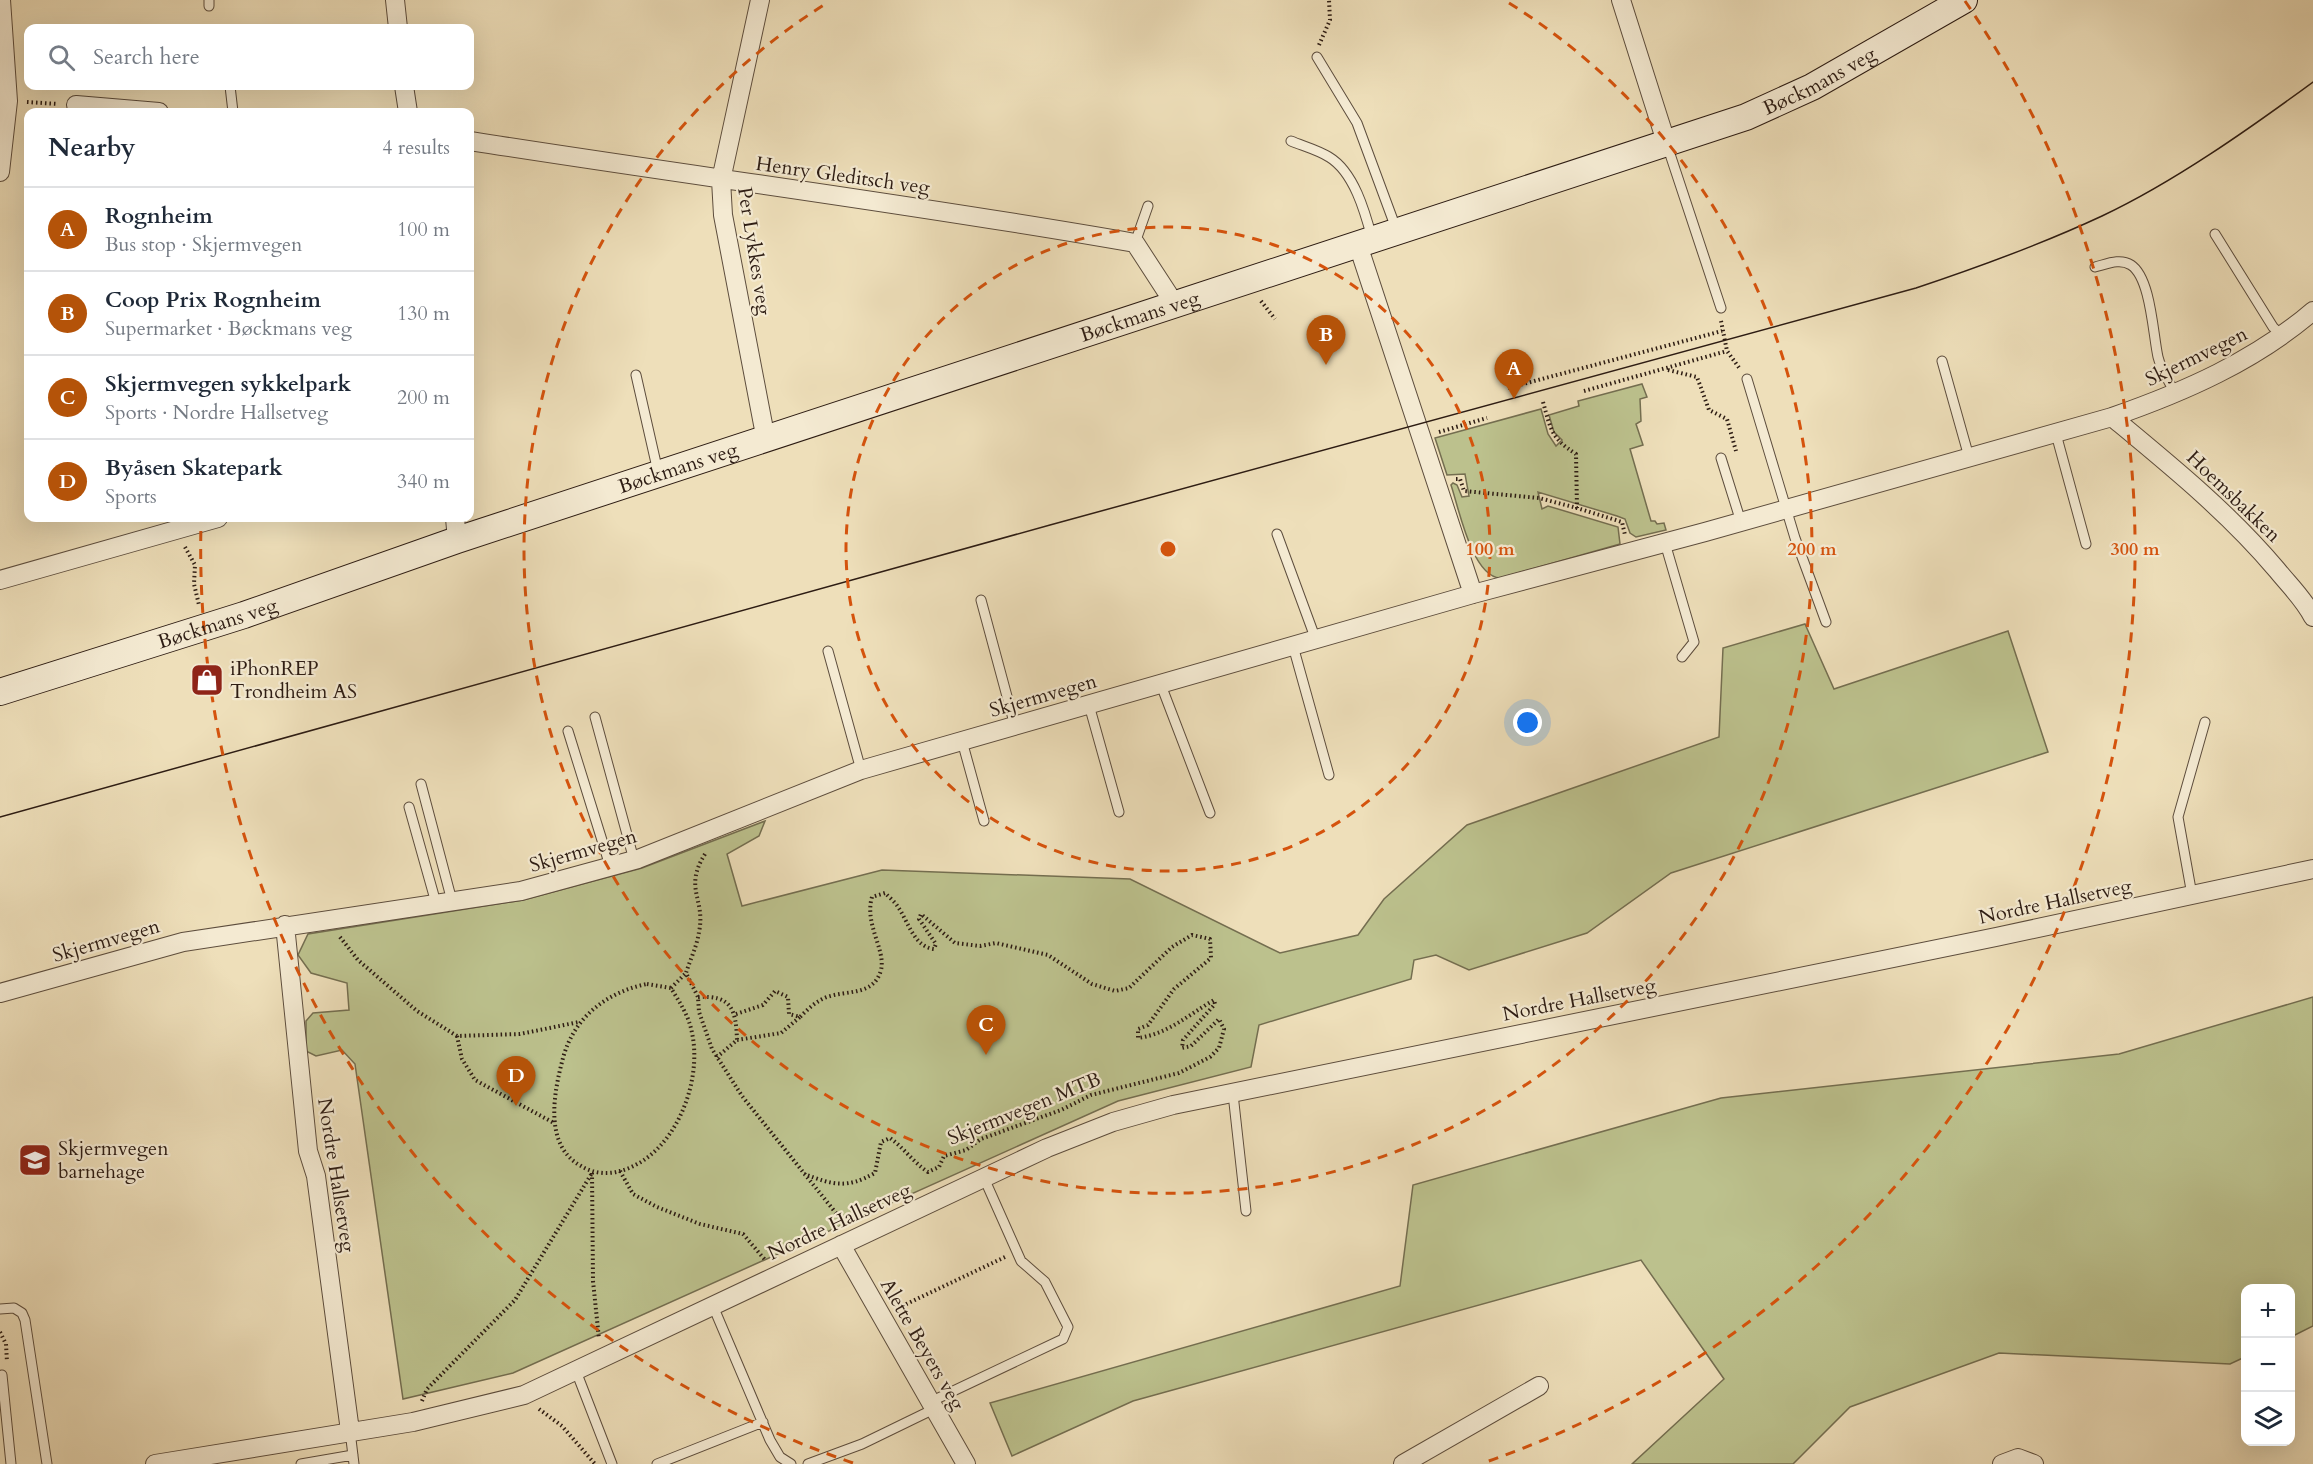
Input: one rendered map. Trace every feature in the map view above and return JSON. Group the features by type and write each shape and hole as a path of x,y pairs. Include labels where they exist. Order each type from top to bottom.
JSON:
{"main road":[{"name":"Bøckmans veg","path":"0,692 244,615 456,529 659,475 1667,145 1746,117 1812,87 1964,0"}],"street":[{"path":"0,172 8,101 1,0"},
{"path":"395,0 398,24"},
{"name":"Per Lykkes veg","path":"760,0 721,180 723,215 766,440"},
{"path":"1621,0 1667,145"},
{"path":"405,90 407,108"},
{"path":"76,105 105,108"},
{"name":"Henry Gleditsch veg","path":"474,142 1009,221 1135,243"},
{"path":"1135,243 1176,306"},
{"path":"1365,243 1419,431 1473,594"},
{"name":"Skjermvegen","path":"0,993 183,942 521,891 634,860 861,770 1473,594 1741,522 2112,417 2176,395 2283,337 2313,312"},
{"name":"Hoemsbakken","path":"2112,417 2208,498 2270,562 2308,606 2313,617"},
{"path":"0,580 202,522"},
{"name":"Nordre Hallsetveg","path":"155,1464 413,1422 524,1395 1047,1148 1113,1122 1173,1105 2313,869"},
{"name":"Nordre Hallsetveg","path":"285,925 308,1151 316,1183 350,1431"},
{"name":"Alette Beyers veg","path":"848,1242 881,1316 966,1464"},
{"path":"1403,1464 1539,1386"},
{"path":"2002,1464 2018,1458 2034,1464"}],"lane":[{"path":"1317,57 1357,123 1397,232"},
{"path":"230,90 233,108"},
{"path":"1290,141 1330,157 1341,167 1353,186 1365,243"},
{"path":"1667,145 1721,308"},
{"path":"1135,243 1148,206"},
{"path":"2215,234 2273,327 2283,337"},
{"path":"2095,267 2117,261 2130,265 2139,273 2145,289 2159,360 2176,395"},
{"path":"1942,361 1968,457"},
{"path":"636,375 659,475"},
{"path":"1747,379 1786,509 1826,622"},
{"path":"2056,434 2086,544"},
{"path":"1721,458 1741,522"},
{"path":"1277,534 1316,639"},
{"path":"1665,543 1694,642 1682,657"},
{"path":"981,600 1015,726"},
{"path":"1293,646 1329,775"},
{"path":"828,651 861,770"},
{"path":"1161,685 1210,813"},
{"path":"1089,705 1119,812"},
{"path":"595,717 634,860"},
{"path":"2192,895 2178,817 2205,723"},
{"path":"568,731 610,866"},
{"path":"962,741 984,821"},
{"path":"420,784 444,902"},
{"path":"409,807 444,902"},
{"path":"1233,1094 1246,1211"},
{"path":"808,1464 862,1444 1063,1339 1067,1334 1068,1327 1045,1282 1021,1261 1016,1252 984,1178"},
{"path":"713,1306 780,1457 791,1464"},
{"path":"0,1309 14,1308 22,1313 26,1320 47,1464"},
{"path":"576,1371 612,1464"},
{"path":"2,1376 11,1464"},
{"path":"657,1464 763,1422"},
{"name":"Nordre Hallsetveg","path":"350,1431 354,1460"},
{"path":"301,1464 354,1460"}],"path":[{"path":"1317,57 1320,37 1330,20 1329,0"},
{"path":"8,101 76,105"},
{"path":"1256,296 1275,320"},
{"path":"1721,308 1722,331 1727,351 1747,379"},
{"path":"1508,388 1722,331"},
{"path":"1584,391 1727,351"},
{"path":"1666,369 1697,377 1709,410 1727,419 1736,453 1721,458"},
{"path":"1543,402 1552,435 1557,442 1576,454 1577,508"},
{"path":"1419,431 1487,418"},
{"path":"1447,480 1460,479 1464,491 1468,492 1539,498 1622,522 1628,543"},
{"path":"179,528 187,554 195,565 194,584 203,614"},
{"path":"671,988 686,973 699,932 700,906 693,884 699,863 718,828"},
{"name":"Skjermvegen MTB","path":"800,1017 825,998 845,992 859,992 874,985 881,968 869,907 872,897 885,893 898,906 919,942 927,949 934,950 936,944 919,919 921,914 955,943 996,943 1048,955 1092,984 1115,991 1129,988 1172,947 1192,935 1210,939 1211,958 1174,989 1155,1018 1148,1025 1138,1029 1138,1038 1155,1036 1177,1025 1214,1000 1215,1004 1183,1040 1182,1048 1191,1046 1220,1019 1224,1029 1219,1048 1210,1057 1179,1073 1091,1095 1060,1110 981,1139 966,1150 944,1156 939,1167 928,1172 913,1162 900,1145 890,1138 881,1142 875,1173 857,1183 841,1185 804,1174"},
{"path":"325,919 358,960 417,1011 457,1036 520,1034 580,1022"},
{"path":"686,973 698,997 699,1012 717,1056 742,1096 804,1174 848,1242"},
{"path":"647,984 671,988 686,1011 693,1034 694,1066 686,1104 663,1143 642,1160 620,1172 592,1173 573,1162 561,1144 554,1123 556,1084 564,1054 580,1022 603,1000 627,988 647,984"},
{"path":"736,1014 763,1005 775,992 788,997 789,1014 800,1017"},
{"path":"698,997 713,996 730,1005 736,1014 737,1040"},
{"path":"717,1056 737,1040 781,1033 800,1017"},
{"path":"457,1036 462,1059 475,1080 554,1123"},
{"path":"620,1172 633,1194 657,1207 700,1224 743,1234 778,1275"},
{"path":"592,1173 593,1281 601,1360"},
{"path":"413,1422 428,1389 515,1300 592,1173"},
{"path":"881,1316 1016,1252"},
{"path":"0,1332 7,1353 2,1376"},
{"path":"524,1395 562,1426 596,1464"}],"green space":[{"path":"1642,384 1647,397 1640,399 1641,421 1636,424 1643,445 1630,449 1651,521 1657,524 1664,523 1666,530 1636,537 1630,533 1625,519 1538,492 1542,509 1548,506 1618,527 1620,544 1500,578 1490,574 1474,554 1451,485 1453,483 1457,485 1462,497 1469,496 1465,474 1447,475 1435,438 1541,409 1548,434 1556,446 1562,440 1554,432 1549,415 1579,406 1578,401"},
{"path":"1805,624 1834,689 2008,631 2048,752 1671,873 1587,933 1469,970 1436,955 1414,960 1411,979 1259,1025 1251,1067 1118,1101 513,1373 403,1399 355,1064 342,1050 316,1056 306,1051 306,1021 313,1013 349,1010 347,983 311,973 298,955 308,934 523,900 642,868 765,821 759,836 727,854 742,906 882,870 1130,879 1280,953 1358,935 1384,899 1467,825 1719,737 1723,648"},
{"path":"2313,997 2313,1326 2295,1335 2295,1284 2241,1284 2241,1359 2230,1364 1999,1353 1850,1407 1793,1464 1632,1464 1724,1379 1641,1260 1133,1401 1012,1456 990,1403 1400,1286 1413,1185 1721,1098 2119,1054"}],"tram line":[{"path":"0,817 1050,525 1916,288 2033,246 2129,202 2210,154 2313,82"}],"place":[{"name":"Coop Prix Rognheim","path":"1326,365"},
{"name":"Rognheim","path":"1514,399"},
{"name":"iPhonREP Trondheim AS","path":"207,680"},
{"name":"Skjermvegen sykkelpark","path":"986,1055"},
{"name":"Byåsen Skatepark","path":"516,1106"},
{"name":"Skjermvegen barnehage","path":"35,1160"}]}
